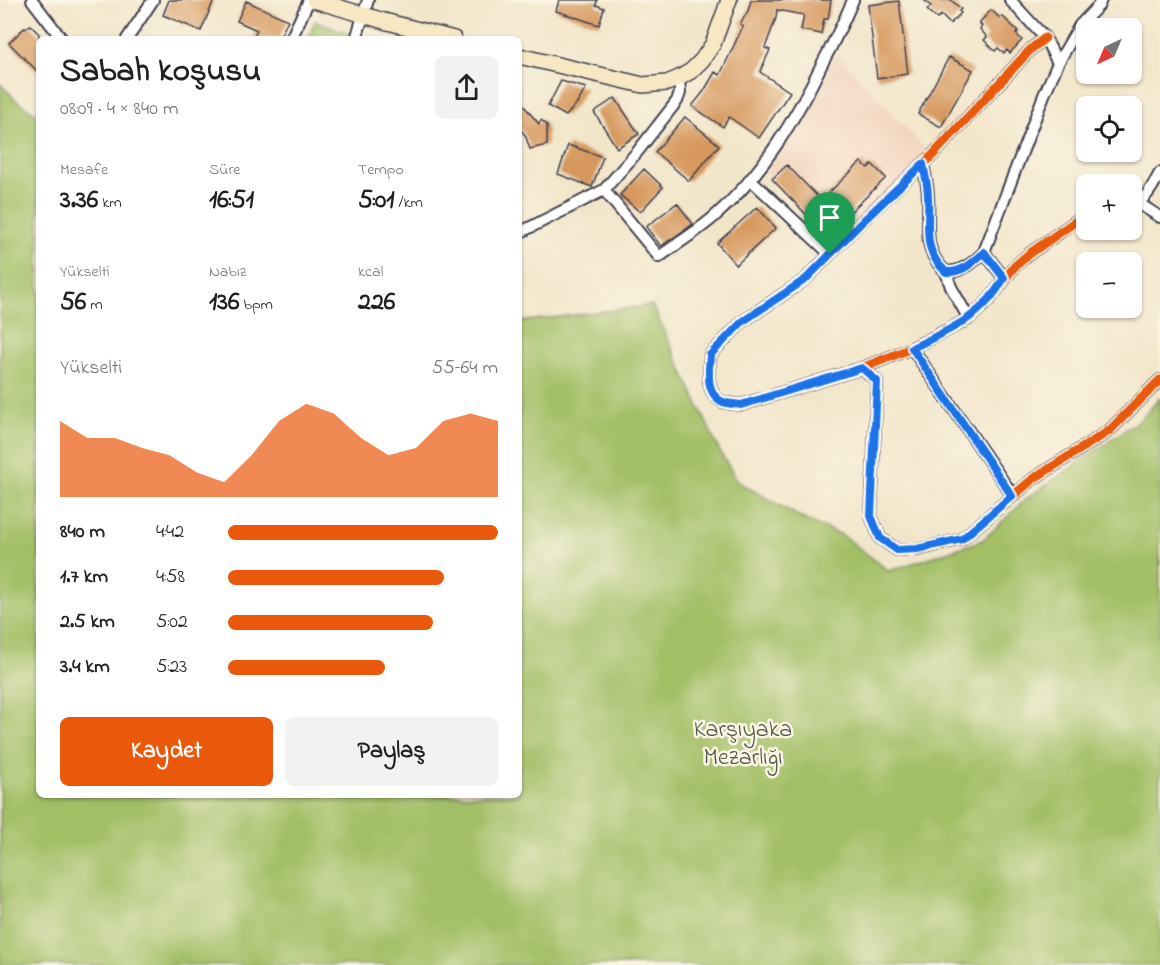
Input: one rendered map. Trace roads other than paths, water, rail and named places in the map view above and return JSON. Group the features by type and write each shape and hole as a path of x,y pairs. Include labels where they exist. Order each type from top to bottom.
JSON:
{"main road":[{"path":"314,0 366,8 445,36"},
{"path":"522,57 643,85 667,83 691,71 702,60 713,44 729,0"}],"street":[{"path":"32,0 60,36"},
{"path":"129,36 153,0"},
{"path":"292,36 309,0"},
{"path":"604,190 659,257 715,215 750,179 775,147 803,104 853,0"},
{"path":"1010,0 1045,38 1058,63"},
{"path":"946,272 961,270 984,252 1058,63 1080,25 1101,0"},
{"path":"357,36 366,8"},
{"path":"1045,38 1031,49 923,164 896,188 806,279 742,322 710,355 708,374 711,390 721,401 741,405 862,368 912,348 969,319 990,299 1014,267 1076,221"},
{"path":"522,231 604,190 677,101 680,93 679,78"},
{"path":"923,164 928,195 929,249 937,263 946,272 951,287 969,319"},
{"path":"1142,199 1146,197 1160,173"},
{"path":"750,179 830,254"},
{"path":"1142,208 1160,216"},
{"path":"984,252 1004,278"},
{"path":"912,348 1012,496"},
{"path":"862,368 877,381 871,516 880,538 897,550 917,549 962,539 1033,479 1109,431 1160,380"}],"park label":[{"name":"Karşıyaka Mezarlığı","path":"743,742"}]}
